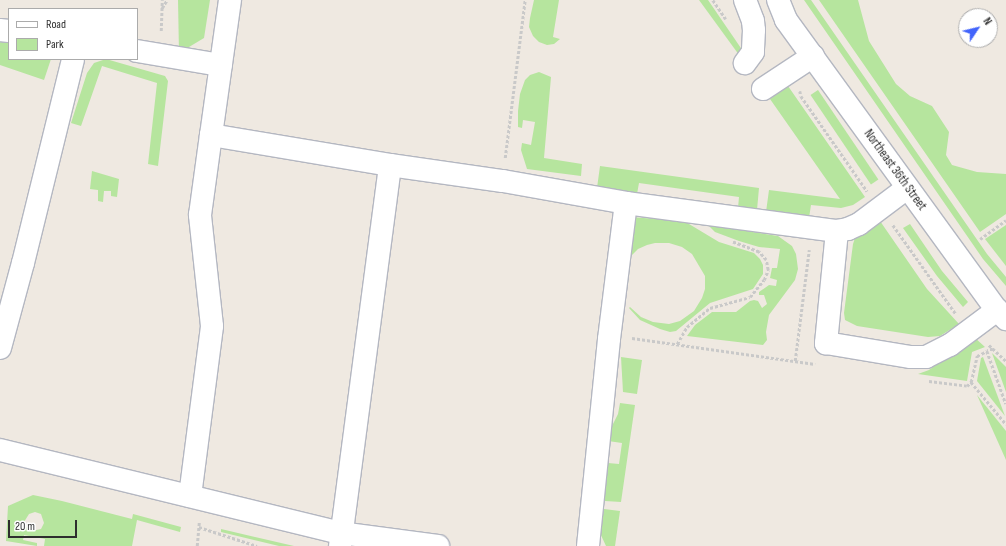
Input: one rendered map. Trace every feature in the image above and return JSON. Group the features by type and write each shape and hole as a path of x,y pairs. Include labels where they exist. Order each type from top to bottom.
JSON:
{"street":[{"path":"190,496 212,326 200,215 230,0"},
{"path":"745,0 753,21 754,30 753,52 745,63"},
{"name":"Northeast 36th Street","path":"754,0 786,20"},
{"name":"Northeast 36th Street","path":"778,0 786,20 907,188 1002,314"},
{"path":"138,52 221,65"},
{"path":"763,89 813,56"},
{"path":"0,348 23,263 73,60"},
{"path":"212,135 390,165 503,181 626,203 837,231 848,229 859,224 907,188"},
{"path":"340,539 390,165"},
{"path":"588,546 610,334 626,203"},
{"path":"837,231 826,343 911,357 926,357 950,346 1002,314"},
{"path":"0,450 190,496 340,539 438,546"}],"path":[{"path":"160,55 162,0"},
{"path":"162,9 167,0"},
{"path":"503,181 525,0"},
{"path":"980,239 1006,220"},
{"path":"795,361 812,227"},
{"path":"677,344 687,327 710,308 750,297 764,280 768,270 766,260 759,252 729,240"},
{"path":"610,334 818,364"},
{"path":"928,380 967,386 971,382 977,356 993,349"},
{"path":"986,352 1006,404"},
{"path":"971,382 1006,424"},
{"path":"197,546 199,528 257,546"}],"green space":[{"path":"178,0 210,0 204,38 179,53"},
{"path":"534,0 559,0 553,37 560,39 554,44 547,45 539,42 533,36 529,27"},
{"path":"699,0 708,0 745,54 742,59"},
{"path":"804,0 811,0 987,254 1006,277 1006,286 983,259"},
{"path":"819,0 858,0 869,41 896,84 910,96 932,106 949,132 946,155 952,165 977,172 1006,174 1006,214 980,232"},
{"path":"0,42 8,43 8,60 51,60 44,80 0,65"},
{"path":"103,60 109,60 165,76 168,81 158,166 148,164 157,83 102,66 81,126 71,123 87,73 94,63"},
{"path":"539,72 551,77 544,158 582,164 581,176 527,169 521,150 522,143 531,145 535,122 523,120 522,128 518,127 520,94 525,80 530,75"},
{"path":"788,86 865,197 853,205 841,208 811,205 809,218 766,212 769,190 840,199 770,99"},
{"path":"818,90 878,180 871,185 811,95"},
{"path":"600,166 759,188 757,210 738,208 739,197 639,183 637,194 597,188"},
{"path":"92,171 119,179 117,197 111,196 111,191 104,191 103,202 98,201 98,190 90,189"},
{"path":"630,217 684,221 719,242 754,253 763,265 763,274 753,289 710,303 676,331 670,332 660,329 640,320 629,308 630,307 641,317 653,322 669,324 680,321 694,311 702,298 705,289 705,276 692,254 682,247 669,243 655,243 647,245 638,249 627,260"},
{"path":"880,221 927,289 959,324 940,336 928,337 857,326 845,320 844,313 855,238"},
{"path":"910,224 942,271 968,302 963,307 937,276 903,228"},
{"path":"708,225 778,236 792,246 796,254 798,269 795,280 769,315 766,332 767,340 763,345 687,336 695,325 712,312 736,312 750,301 754,300 758,301 762,308 767,304 764,295 759,295 759,292 769,285 776,286 777,280 770,278 772,268 777,268 780,249 759,247 739,241 715,232"},
{"path":"1006,225 1006,266 985,239"},
{"path":"974,337 985,347 972,352 967,381 918,374 929,370"},
{"path":"992,353 1006,367 1006,392"},
{"path":"621,357 642,360 637,394 623,392"},
{"path":"983,357 1005,416 977,381 981,358"},
{"path":"977,395 1006,431 1006,460"},
{"path":"620,403 635,405 621,502 605,501 601,482 601,473 608,463 619,464 622,443 608,441 609,432 618,414"},
{"path":"33,495 132,519 133,514 181,527 180,532 137,520 132,546 44,546 45,539 24,535 23,540 37,543 37,546 6,541 8,506","holes":["35,512 41,514 44,523 41,529 32,531 27,528 24,522 29,514"]},
{"path":"604,509 620,511 615,546 606,546 600,533"},
{"path":"221,529 294,546 279,546 221,532"}]}
